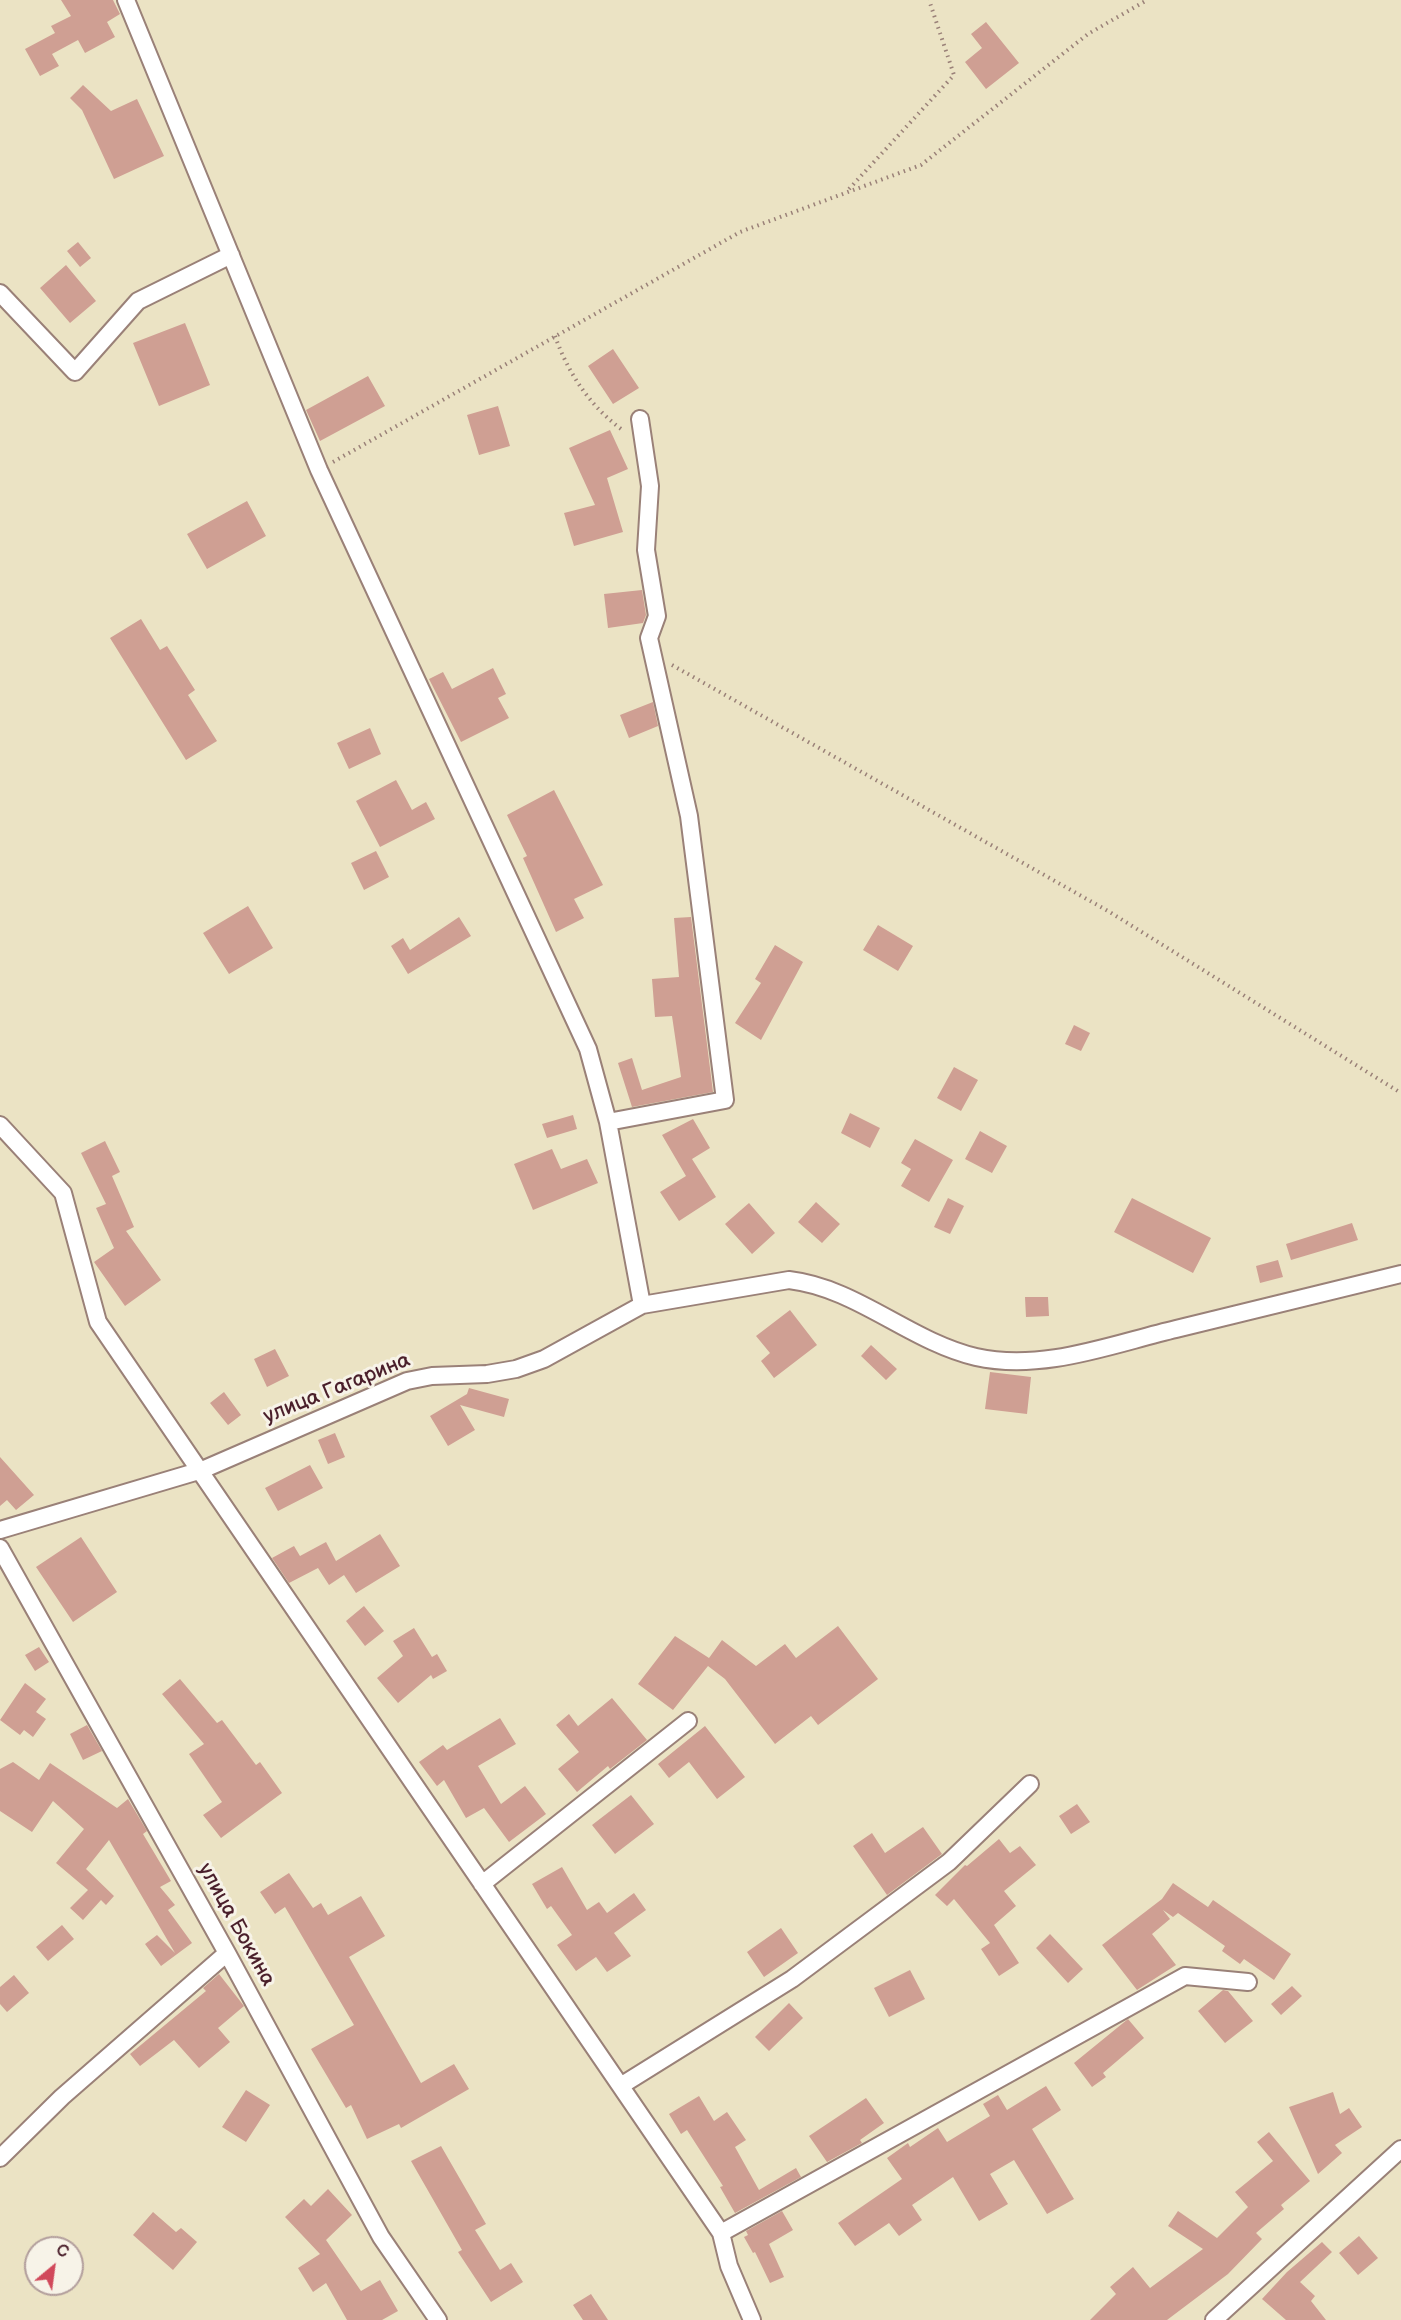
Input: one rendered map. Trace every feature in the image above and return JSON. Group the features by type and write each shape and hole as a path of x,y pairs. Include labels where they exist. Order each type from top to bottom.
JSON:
{"street":[{"path":"126,0 319,470 588,1049 608,1122 642,1305"},
{"path":"0,293 75,372 138,301 231,255"},
{"path":"608,1122 725,1100 689,816 649,638 657,616 646,550 650,486 640,419"},
{"path":"0,1125 63,1193 99,1322 721,2233 729,2266 752,2320"},
{"name":"улица Гагарина","path":"0,1530 202,1470 407,1381 432,1376 487,1374 516,1369 544,1359 642,1305 789,1280 829,1288 916,1335 977,1357 1042,1361 1401,1274"},
{"name":"улица Бокина","path":"0,1548 227,1953 381,2237 438,2320"},
{"path":"482,1884 688,1721"},
{"path":"622,2085 792,1979 949,1862 1030,1784"},
{"path":"0,2158 62,2097 227,1953"},
{"path":"721,2233 1185,1976 1248,1982"},
{"path":"1214,2320 1401,2149"}],"path":[{"path":"849,190 954,75 929,0"},
{"path":"319,470 740,232 921,165 1088,34 1148,0"},
{"path":"555,336 566,366 606,418 644,445"},
{"path":"653,654 1108,911 1401,1093"}],"building":[{"path":"61,0 113,0 120,14 107,22 115,37 85,53 78,40 52,54 59,66 40,76 25,49 55,33 51,26 71,16"},
{"path":"986,22 1019,63 986,89 965,62 982,48 971,34"},
{"path":"83,85 111,111 137,99 164,156 114,179 82,110 70,98"},
{"path":"78,242 91,258 80,267 67,251"},
{"path":"66,265 96,301 70,323 40,288"},
{"path":"185,323 210,385 159,406 133,343"},
{"path":"613,349 639,388 613,404 588,366"},
{"path":"368,376 385,406 320,441 306,410"},
{"path":"498,406 510,446 479,455 467,415"},
{"path":"610,430 628,469 607,478 623,532 574,546 564,513 595,505 569,448"},
{"path":"247,501 266,536 207,569 187,534"},
{"path":"642,590 646,615 643,623 608,628 604,594"},
{"path":"141,619 160,650 167,646 195,690 188,695 217,741 186,760 110,638"},
{"path":"493,668 506,694 498,698 509,718 461,742 429,679 443,672 452,689"},
{"path":"653,702 658,726 629,738 620,715"},
{"path":"370,728 381,754 349,769 337,743"},
{"path":"396,780 412,810 426,802 435,819 380,847 356,801"},
{"path":"554,790 603,885 574,899 584,918 556,932 523,858 527,856 507,815"},
{"path":"376,851 389,877 364,890 351,863"},
{"path":"248,906 273,948 229,974 203,933"},
{"path":"459,917 471,936 408,974 391,946 403,938 410,950"},
{"path":"691,917 713,1092 632,1107 618,1063 632,1058 642,1090 681,1077 672,1016 655,1017 652,979 679,977 674,918"},
{"path":"878,925 913,946 898,971 863,950"},
{"path":"775,945 803,962 761,1040 735,1023 761,983 755,979"},
{"path":"1074,1025 1090,1033 1081,1051 1065,1044"},
{"path":"954,1067 978,1080 961,1111 937,1098"},
{"path":"850,1113 880,1128 870,1148 841,1133"},
{"path":"573,1115 577,1129 547,1138 542,1124"},
{"path":"693,1119 710,1148 692,1159 716,1197 679,1221 660,1192 686,1176 662,1135"},
{"path":"980,1131 1007,1146 992,1173 965,1159"},
{"path":"915,1139 953,1160 929,1202 901,1186 911,1169 901,1163"},
{"path":"105,1141 120,1172 112,1176 134,1227 126,1231 161,1280 125,1306 94,1262 114,1248 96,1208 106,1204 81,1153"},
{"path":"552,1149 561,1169 587,1159 598,1183 533,1210 514,1164"},
{"path":"948,1198 964,1206 950,1234 934,1227"},
{"path":"1132,1198 1211,1238 1193,1273 1114,1232"},
{"path":"816,1202 840,1224 822,1243 798,1222"},
{"path":"749,1203 775,1233 752,1254 725,1224"},
{"path":"1352,1223 1358,1240 1291,1260 1286,1244"},
{"path":"1278,1260 1283,1277 1260,1283 1256,1266"},
{"path":"1025,1297 1048,1297 1049,1316 1026,1317"},
{"path":"790,1310 817,1345 774,1378 761,1361 770,1353 756,1336"},
{"path":"871,1345 897,1369 886,1380 861,1356"},
{"path":"275,1349 289,1376 267,1387 254,1359"},
{"path":"990,1372 1031,1377 1027,1414 985,1409"},
{"path":"469,1388 509,1399 504,1417 460,1405 475,1430 448,1446 430,1416 467,1394"},
{"path":"224,1392 241,1415 228,1425 210,1403"},
{"path":"335,1433 345,1457 328,1464 318,1440"},
{"path":"0,1457 34,1495 16,1510 7,1500 0,1506"},
{"path":"310,1465 323,1488 278,1511 265,1488"},
{"path":"380,1534 400,1566 356,1593 344,1575 329,1585 318,1568 289,1583 272,1558 294,1546 300,1556 326,1542 336,1561"},
{"path":"81,1537 117,1592 73,1622 36,1567"},
{"path":"364,1606 384,1631 365,1646 346,1621"},
{"path":"838,1626 878,1679 818,1725 811,1716 775,1744 725,1679 708,1666 673,1710 638,1684 675,1636 709,1658 722,1640 756,1666 785,1644 796,1658"},
{"path":"414,1628 432,1657 437,1654 447,1671 433,1679 431,1675 398,1703 377,1678 403,1656 393,1641"},
{"path":"39,1647 49,1662 35,1671 25,1655"},
{"path":"180,1679 217,1723 222,1720 256,1765 260,1762 282,1793 221,1838 203,1815 222,1802 189,1754 204,1744 162,1694"},
{"path":"25,1683 46,1699 36,1712 46,1719 33,1737 24,1730 20,1735 0,1720"},
{"path":"612,1698 647,1740 610,1769 608,1766 577,1792 558,1769 579,1752 556,1725 569,1714 578,1726"},
{"path":"500,1718 516,1744 478,1766 501,1804 525,1786 546,1814 509,1842 484,1808 466,1818 444,1780 437,1786 419,1762 443,1745 447,1750"},
{"path":"87,1725 102,1751 83,1760 70,1734"},
{"path":"705,1726 745,1777 717,1799 689,1762 669,1778 658,1764"},
{"path":"13,1762 39,1780 50,1763 117,1808 128,1799 147,1831 143,1834 171,1881 160,1887 175,1905 168,1910 192,1943 161,1966 145,1944 157,1935 175,1953 109,1840 86,1869 114,1896 106,1905 101,1900 83,1920 70,1908 88,1890 56,1863 84,1829 53,1801 32,1832 0,1811 0,1769"},
{"path":"631,1795 654,1824 615,1854 592,1825"},
{"path":"1077,1804 1090,1822 1071,1834 1059,1816"},
{"path":"923,1827 942,1854 887,1895 853,1846 872,1833 885,1853"},
{"path":"999,1839 1010,1853 1020,1846 1036,1865 1004,1891 1016,1906 994,1925 1019,1963 999,1976 981,1949 990,1943 954,1899 947,1906 935,1895 965,1865 967,1866"},
{"path":"562,1867 587,1910 599,1902 607,1913 634,1893 646,1910 614,1933 631,1956 607,1972 596,1957 576,1971 557,1945 572,1935 551,1906 547,1909 532,1884"},
{"path":"289,1873 313,1908 321,1903 328,1915 361,1896 385,1936 349,1957 421,2083 454,2064 469,2089 401,2128 399,2124 367,2139 351,2105 346,2108 311,2049 354,2025 285,1907 275,1914 260,1892"},
{"path":"1173,1883 1208,1907 1213,1900 1291,1954 1274,1980 1244,1959 1240,1964 1222,1951 1225,1946 1178,1913 1173,1917 1163,1910 1170,1919 1152,1934 1176,1965 1137,1990 1102,1945 1162,1899"},
{"path":"62,1925 74,1939 48,1961 36,1947"},
{"path":"781,1928 798,1953 764,1977 747,1952"},
{"path":"1050,1934 1083,1969 1068,1983 1036,1948"},
{"path":"910,1970 925,1999 889,2017 874,1988"},
{"path":"219,1974 244,2006 218,2028 230,2042 199,2068 174,2040 140,2066 130,2054 206,1991 203,1988"},
{"path":"14,1975 29,1993 7,2012 0,2004 0,1987"},
{"path":"1292,1986 1302,1996 1281,2015 1271,2004"},
{"path":"1223,1990 1228,1991 1253,2021 1225,2043 1198,2011"},
{"path":"789,2003 803,2018 769,2051 755,2037"},
{"path":"1128,2019 1144,2038 1103,2073 1106,2077 1092,2087 1074,2063"},
{"path":"1046,2086 1061,2110 1032,2129 1074,2199 1047,2214 1014,2160 990,2174 1008,2204 979,2221 953,2177 912,2205 922,2220 899,2236 889,2223 855,2246 838,2223 902,2179 887,2158 908,2143 910,2147 938,2128 947,2142 990,2116 983,2104 998,2095 1007,2110"},
{"path":"246,2090 270,2105 246,2142 222,2127"},
{"path":"1333,2092 1340,2114 1349,2108 1362,2127 1335,2145 1342,2153 1318,2174 1289,2107"},
{"path":"699,2096 714,2121 727,2112 746,2140 735,2147 759,2190 796,2168 801,2177 735,2213 720,2187 723,2186 687,2130 681,2134 669,2114"},
{"path":"866,2098 884,2123 860,2140 862,2143 827,2162 809,2136"},
{"path":"1269,2132 1310,2181 1281,2205 1284,2209 1256,2233 1262,2239 1228,2274 1167,2320 1090,2320 1116,2294 1110,2287 1133,2267 1150,2288 1203,2249 1168,2226 1178,2211 1217,2238 1248,2207 1235,2192 1273,2161 1257,2142"},
{"path":"441,2146 486,2224 475,2230 500,2270 511,2263 523,2282 491,2302 458,2252 462,2250 411,2161"},
{"path":"328,2189 352,2215 326,2240 361,2291 380,2280 398,2311 382,2320 347,2320 326,2283 313,2292 298,2268 320,2254 285,2217 304,2199 311,2206"},
{"path":"782,2211 793,2230 769,2244 784,2277 770,2283 755,2252 753,2253 744,2237 748,2235 746,2231"},
{"path":"153,2212 176,2232 181,2228 197,2242 173,2270 133,2235"},
{"path":"1359,2236 1378,2258 1358,2275 1339,2253"},
{"path":"1322,2242 1332,2252 1300,2282 1315,2296 1311,2301 1326,2320 1286,2320 1262,2299 1287,2272"},
{"path":"591,2294 608,2320 583,2320 573,2305"}]}
